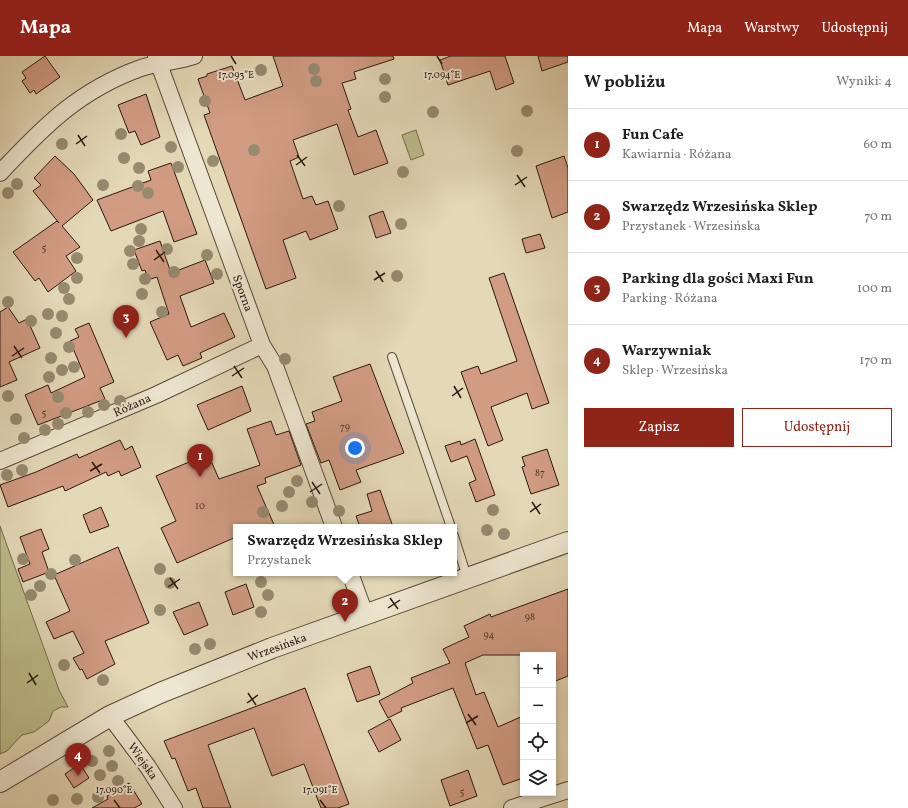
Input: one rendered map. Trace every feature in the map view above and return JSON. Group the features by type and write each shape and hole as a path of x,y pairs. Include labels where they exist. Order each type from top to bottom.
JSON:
{"street":[{"path":"0,173 44,126 77,101 124,75 158,60 173,62 194,56"},
{"name":"Sporna","path":"158,60 262,345 275,366 333,524"},
{"name":"Różana","path":"0,461 156,395 262,345"},
{"name":"Wrzesińska","path":"0,782 110,716 160,692 366,614 568,542"},
{"path":"351,576 366,614"},
{"name":"Wiejska","path":"110,716 148,767 174,808"},
{"path":"512,808 568,790"}],"lane":[{"path":"392,357 450,524"},
{"path":"457,545 468,578"}],"green space":[{"path":"416,130 424,155 411,160 402,135"},
{"path":"0,526 59,690 68,707 61,707 53,711 49,721 34,732 22,735 7,751 0,754"}],"building":[{"path":"45,56 60,77 36,94 34,90 30,93 22,81 26,78 22,72"},
{"path":"273,56 393,56 394,59 354,72 356,79 342,83 351,109 348,110 358,137 376,130 388,163 354,175 337,124 293,140 299,157 290,161 303,199 312,196 316,205 328,201 338,229 310,240 306,231 283,240 296,278 266,289 204,115 210,113 198,79 207,76 207,74 232,66 245,100 283,86"},
{"path":"451,56 505,56 514,83 496,90 490,71 448,85 440,60"},
{"path":"538,56 568,56 568,62 542,71"},
{"path":"146,94 160,137 141,145 135,131 129,133 118,105"},
{"path":"55,156 74,174 93,200 62,226 80,247 66,256 76,271 48,292 39,278 35,281 13,252 57,221 59,223 33,191 41,185 34,178"},
{"path":"564,156 568,168 568,212 552,218 536,166"},
{"path":"171,163 197,234 174,242 163,211 111,231 97,200 151,180 148,171"},
{"path":"383,211 391,233 376,238 369,216"},
{"path":"540,234 545,248 526,253 522,239"},
{"path":"160,241 171,273 205,260 214,283 180,296 191,327 224,313 235,337 200,353 202,358 183,366 178,355 167,360 150,322 169,314 157,277 148,280 145,270 142,271 134,250"},
{"path":"504,273 549,403 532,409 527,393 491,407 503,440 488,446 461,372 478,366 481,374 517,361 489,278"},
{"path":"8,307 19,323 27,319 40,348 9,362 17,380 0,387 0,312"},
{"path":"89,323 114,382 100,388 105,399 38,425 25,395 48,385 51,393 85,377 70,341 79,337 75,329"},
{"path":"370,364 404,453 356,470 361,482 340,490 329,460 321,463 306,424 315,421 312,412 342,401 333,377"},
{"path":"242,386 251,411 208,430 197,405"},
{"path":"271,421 276,435 289,431 301,465 265,478 266,483 257,486 274,524 233,524 233,538 177,563 161,528 176,521 156,476 208,454 219,479 260,465 247,429"},
{"path":"475,439 495,495 476,502 469,483 476,480 467,456 451,462 445,446 460,441 461,445"},
{"path":"120,440 125,450 132,446 141,467 121,476 119,471 108,476 106,472 65,491 63,486 8,507 0,485 36,472 77,454 79,458"},
{"path":"547,449 559,485 531,494 522,467 525,466 522,457"},
{"path":"380,490 392,524 359,524 356,516 372,511 367,494"},
{"path":"101,507 109,526 90,533 83,515"},
{"path":"41,529 49,549 42,552 49,572 23,582 18,569 30,564 20,537"},
{"path":"118,547 149,623 105,641 115,664 87,679 82,669 80,670 73,658 84,653 73,631 54,639 46,622 70,611 54,575"},
{"path":"246,584 254,607 233,615 225,592"},
{"path":"568,589 568,676 556,681 556,652 520,652 520,655 483,655 465,663 476,695 484,692 498,727 520,717 520,779 503,785 488,745 477,749 453,688 401,708 402,711 388,718 379,701 413,683 411,678 450,663 443,649 469,637 464,626 490,614 491,617"},
{"path":"199,602 208,625 184,635 173,612"},
{"path":"370,666 380,694 357,702 347,674"},
{"path":"305,688 349,804 338,808 321,808 304,764 272,776 254,728 208,745 231,808 203,808 196,788 188,791 175,758 172,759 164,741"},
{"path":"390,719 401,740 379,752 368,731"},
{"path":"80,764 89,778 74,788 65,774"},
{"path":"468,770 477,796 450,806 441,780"},
{"path":"129,783 142,804 134,808 92,808 108,799 107,796"}],"place":[{"name":"Parking dla gości Maxi Fun","path":"126,338"},
{"name":"Fun Cafe","path":"200,477"},
{"name":"Swarzędz Wrzesińska Sklep","path":"345,622"},
{"name":"Warzywniak","path":"78,776"}]}
